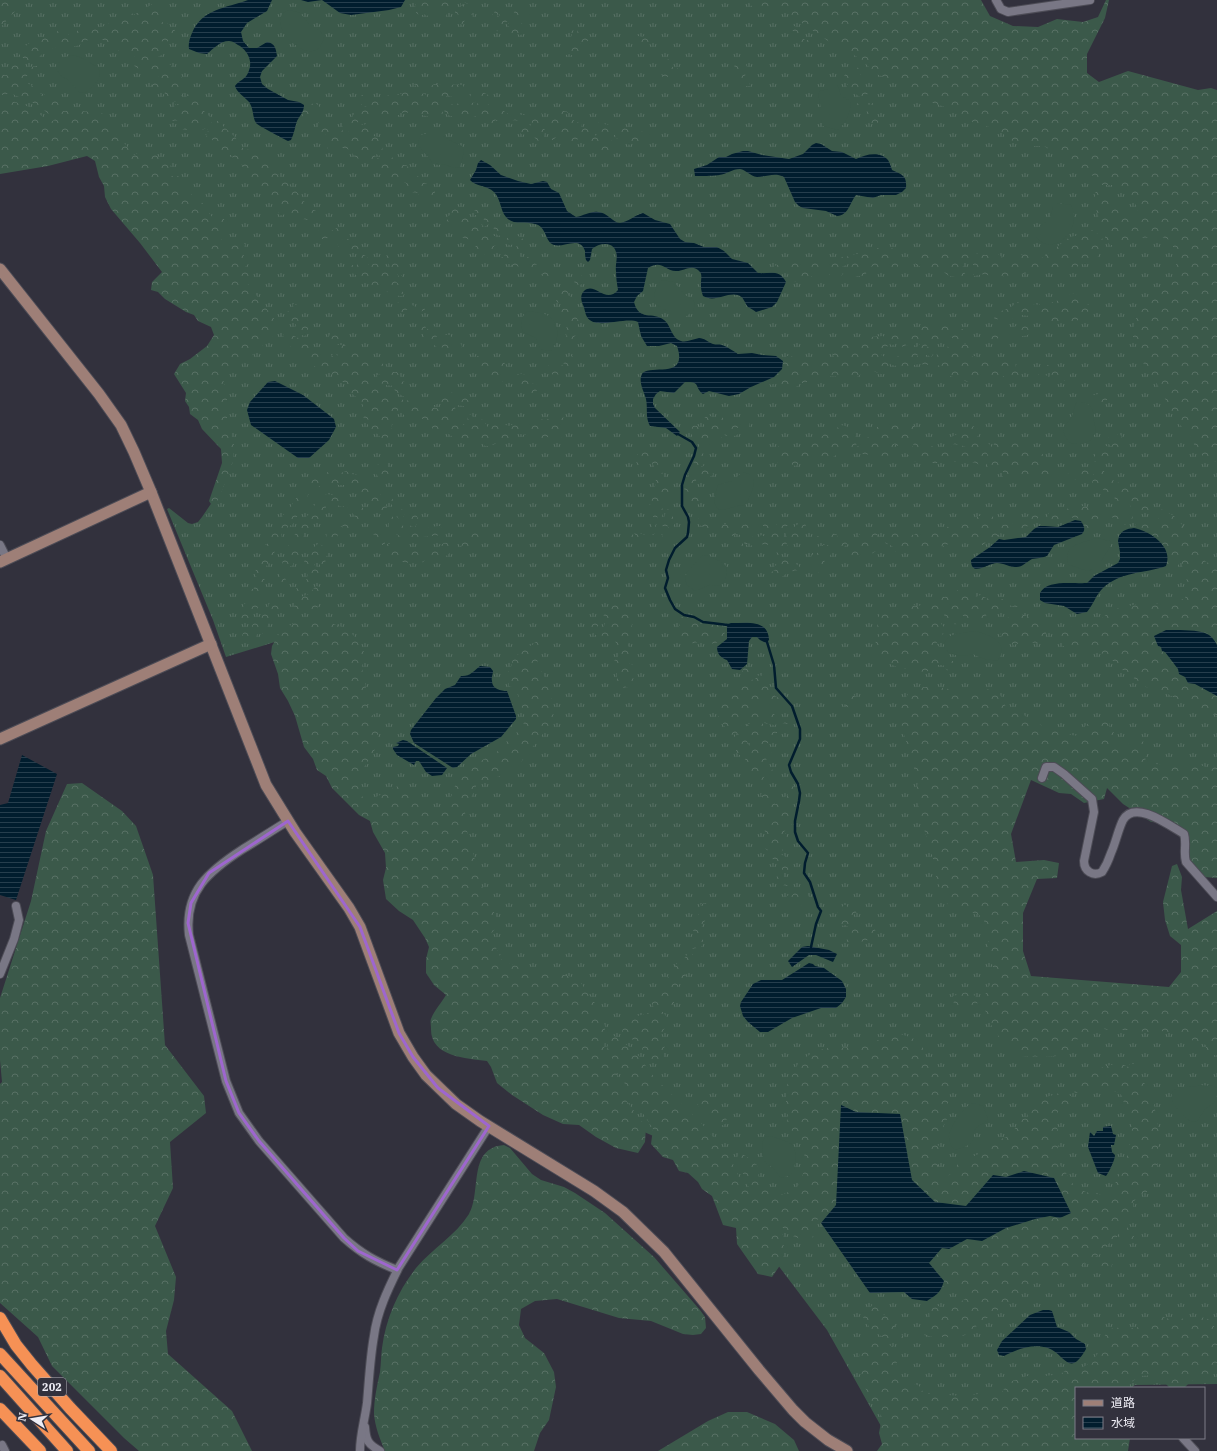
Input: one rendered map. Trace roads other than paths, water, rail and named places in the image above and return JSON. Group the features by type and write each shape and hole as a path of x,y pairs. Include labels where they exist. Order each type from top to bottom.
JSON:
{"highway":[{"name":"202","path":"0,1318 16,1346 111,1451"},
{"path":"0,1354 89,1451"},
{"path":"0,1376 67,1451"},
{"path":"0,1408 40,1451"}],"street":[{"path":"996,0 1001,9 1008,12 1090,0"},
{"path":"0,269 99,394 121,425 151,492 266,785 288,821 349,908 360,927 399,1033 413,1058 426,1076 456,1104 488,1126 594,1191 623,1212 664,1252 793,1410 805,1422 828,1440 847,1451"},
{"path":"0,545 3,560 151,492"},
{"path":"0,739 211,644"},
{"path":"1042,778 1046,767 1054,767 1087,793 1092,799 1094,812 1084,861 1085,868 1088,872 1096,874 1102,872 1114,848 1123,820 1136,811 1152,816 1184,834 1184,856 1186,862 1217,897"},
{"path":"288,821 228,859 209,874 201,884 191,902 188,923 189,935 226,1081 239,1113 259,1141 344,1238 358,1251 397,1270"},
{"path":"0,974 14,939 18,920 16,906"},
{"path":"360,1451 374,1335 379,1314 388,1288 397,1270 488,1126"},
{"path":"364,1421 366,1437 370,1445 380,1451"},
{"path":"1184,1439 1195,1451"}],"water":[{"path":"248,0 272,0 267,11 247,23 241,32 243,41 249,48 257,48 267,42 272,44 276,49 277,56 262,71 260,77 262,84 288,100 299,102 304,105 303,112 297,121 292,138 288,141 256,123 251,105 236,88 235,86 238,82 248,73 250,65 248,55 240,46 226,41 207,54 189,49 189,43 196,25 208,14"},
{"path":"301,0 322,0 308,2"},
{"path":"322,0 405,0 401,7 351,15 340,13"},
{"path":"816,143 821,144 832,151 842,152 856,159 873,154 885,157 889,161 892,170 901,174 905,178 906,188 896,195 881,195 873,198 856,195 844,214 837,216 826,211 803,208 799,206 795,202 784,177 774,175 757,177 740,169 725,174 695,176 694,169 707,165 719,157 726,157 743,151 748,151 762,155 789,159 803,154"},
{"path":"481,160 490,165 501,175 518,181 531,184 543,181 547,182 551,189 559,193 567,211 576,217 592,212 601,212 617,223 620,223 643,213 655,220 670,224 680,239 685,242 694,243 704,247 717,247 724,251 732,259 748,263 758,273 774,273 780,275 786,282 777,302 772,307 756,312 748,307 743,298 738,295 734,294 716,298 707,298 703,296 701,288 701,275 697,269 688,268 680,271 673,271 661,265 657,265 648,268 643,291 637,296 634,302 639,312 660,317 664,320 675,337 681,341 685,342 701,338 713,344 724,346 738,354 752,353 776,356 783,361 782,369 774,377 739,394 729,396 709,391 703,394 693,382 685,382 674,393 660,391 653,399 653,404 655,408 680,432 677,436 666,428 650,426 647,402 641,383 642,374 646,371 673,367 677,364 679,357 677,346 671,343 659,346 647,346 641,336 638,322 626,321 597,323 591,321 587,317 581,296 584,291 588,289 609,295 618,290 616,279 617,254 614,248 606,244 598,245 592,249 590,260 588,262 586,260 583,246 575,243 560,245 552,244 539,225 509,220 504,214 494,192 488,188 475,184 470,180"},
{"path":"275,381 303,395 334,419 336,427 329,440 309,458 298,458 251,425 247,410 250,402 268,382"},
{"path":"1075,520 1081,521 1083,524 1084,529 1082,534 1054,545 1047,556 1032,559 1022,566 1017,567 997,563 977,569 972,565 971,560 999,539 1004,540 1026,537 1039,526 1058,527"},
{"path":"1134,528 1153,536 1164,546 1168,559 1166,566 1124,576 1109,583 1100,591 1087,612 1077,614 1064,606 1045,603 1040,600 1040,593 1048,586 1061,583 1087,583 1094,576 1118,563 1120,559 1118,541 1119,536 1125,530"},
{"path":"750,623 761,625 768,633 769,640 766,643 757,637 752,637 749,641 747,664 740,670 732,669 727,660 720,655 717,649 717,647 727,639 727,627 728,624"},
{"path":"1166,630 1188,630 1205,633 1214,640 1217,645 1217,696 1195,684 1188,683 1185,677 1179,674 1178,669 1165,652 1162,651 1161,647 1158,646 1154,636"},
{"path":"480,666 490,667 493,671 492,684 495,688 507,691 516,719 501,737 471,754 457,767 453,768 414,743 410,734 411,730 445,689 455,685 461,676 469,675"},
{"path":"403,740 407,741 447,768 442,775 432,776 426,772 419,761 416,761 414,765 397,755 393,747 398,746 399,744 396,743"},
{"path":"22,755 57,774 16,900 0,895 0,805 8,803"},
{"path":"808,946 829,950 837,954 833,962 816,955 809,955 792,967 788,961 802,947"},
{"path":"809,963 824,968 842,981 846,989 846,997 842,1003 836,1008 821,1008 792,1018 768,1032 760,1032 748,1022 743,1016 740,1006 753,984 761,980 782,980"},
{"path":"841,1105 856,1112 900,1114 912,1180 935,1202 966,1206 993,1175 1006,1177 1024,1171 1054,1178 1071,1213 1060,1218 1050,1216 1006,1228 982,1241 967,1239 949,1249 942,1248 929,1263 944,1281 943,1285 936,1295 927,1301 912,1299 904,1292 870,1293 821,1223 836,1205"},
{"path":"1111,1126 1113,1134 1116,1135 1114,1145 1111,1145 1112,1152 1115,1155 1112,1166 1106,1176 1098,1173 1088,1147 1090,1132 1094,1136 1097,1131 1103,1131 1103,1127"},
{"path":"1043,1310 1052,1311 1057,1327 1069,1332 1076,1339 1085,1344 1086,1349 1080,1358 1075,1362 1067,1362 1054,1351 1037,1346 1020,1349 1004,1356 999,1355 997,1350 1002,1341 1030,1315"}],"waterway":[{"path":"678,434 692,442 696,448 682,485 682,506 688,517 688,533 687,537 675,548 669,560 666,570 668,578 665,588 675,609 684,615 694,617 703,622 728,625"},
{"path":"767,642 774,665 776,688 792,706 800,729 800,739 789,765 798,784 800,793 795,821 795,832 798,841 808,853 804,873 810,882 818,907 821,911 816,924 811,947"}]}
